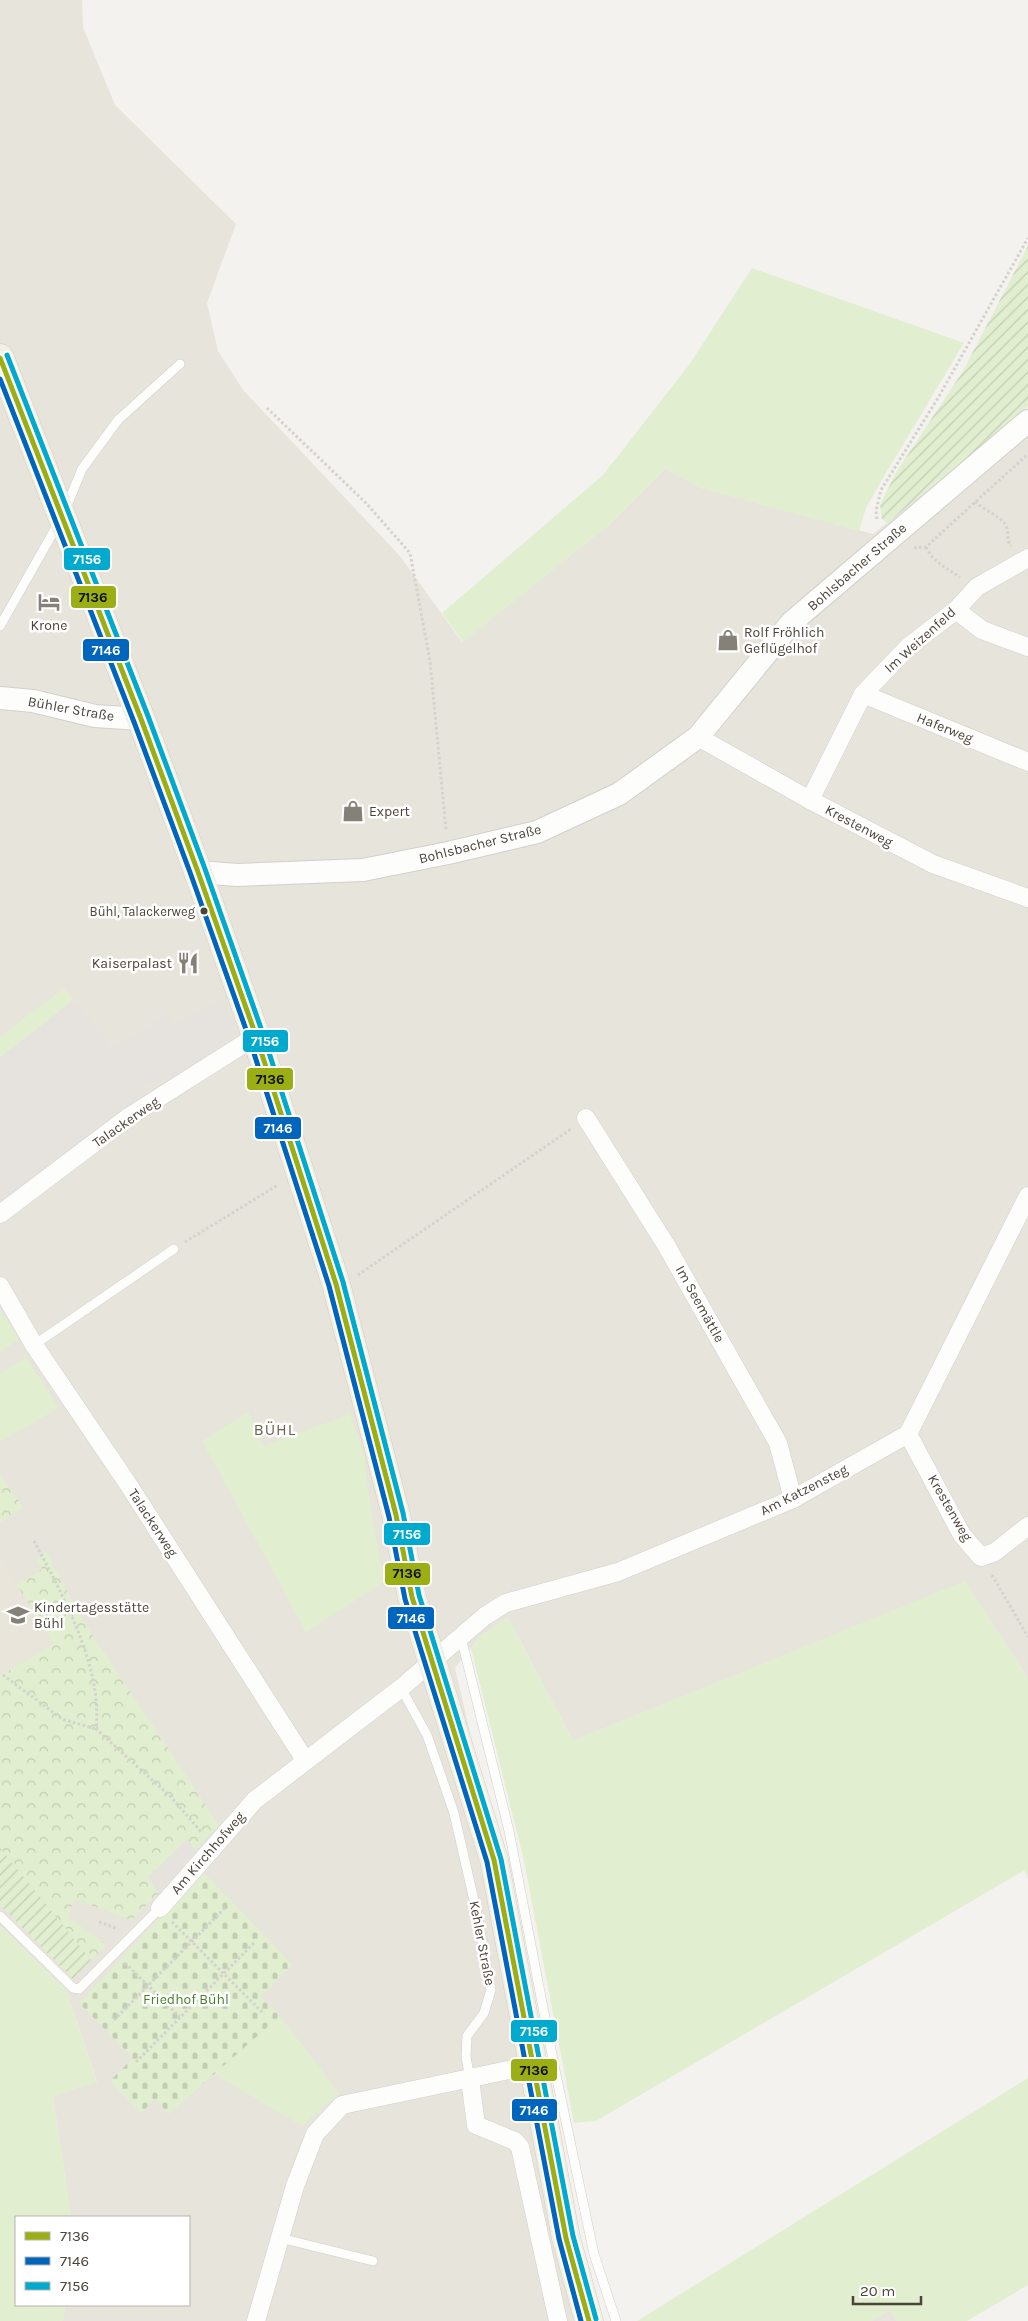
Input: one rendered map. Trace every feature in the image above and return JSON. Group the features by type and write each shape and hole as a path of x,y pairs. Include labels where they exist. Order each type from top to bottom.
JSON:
{"main road":[{"name":"Kehler Straße","path":"0,358 142,719 198,872 256,1036 336,1284 396,1515 412,1597 494,1860 566,2238 589,2321"}],"street":[{"name":"Bohlsbacher Straße","path":"198,872 237,875 364,870 537,832 619,794 698,737 792,622 1028,421"},
{"name":"Im Weizenfeld","path":"810,800 863,694 908,647 956,610 977,587 1028,558"},
{"path":"956,610 982,630 1028,647"},
{"name":"Haferweg","path":"863,694 1028,762"},
{"name":"Bühler Straße","path":"0,698 33,701 95,716 142,719"},
{"name":"Krestenweg","path":"698,737 810,800 933,864 1028,898"},
{"name":"Talackerweg","path":"0,1214 130,1116 256,1036"},
{"name":"Im Seemättle","path":"586,1118 666,1245 778,1443 793,1499"},
{"path":"908,1434 1028,1196"},
{"name":"Talackerweg","path":"0,1286 34,1345 128,1484 305,1760"},
{"name":"Krestenweg","path":"908,1434 962,1535 981,1557"},
{"name":"Am Katzensteg","path":"433,1662 485,1616 506,1603 618,1572 793,1499 908,1434"},
{"path":"981,1557 994,1552 1028,1526"},
{"name":"Am Kirchhofweg","path":"160,1908 255,1800 305,1760 402,1688 433,1662"},
{"path":"256,2321 295,2186 315,2134 342,2105 533,2065"},
{"name":"Kehler Straße","path":"470,2079 476,2125 515,2140 520,2147 558,2321"}],"lane":[{"path":"0,626 62,516 82,469 118,420 180,364"},
{"path":"34,1345 174,1249"},
{"path":"460,1637 508,1831 555,2070 594,2254 616,2321"},
{"name":"Kehler Straße","path":"402,1688 427,1735 454,1813 492,1990 484,2013 467,2036 466,2057 470,2079"},
{"name":"Am Kirchhofweg","path":"0,1916 73,1988 79,1989 160,1908"},
{"path":"280,2238 372,2261"}],"path":[{"path":"887,540 879,530 876,511 881,490 938,398 1028,238"},
{"path":"267,408 366,503 410,553 430,661 448,853"},
{"path":"977,587 937,563 930,556 926,546 1028,454"},
{"path":"975,502 987,512 1000,518 1006,525 1008,542"},
{"path":"336,1284 363,1273 586,1118"},
{"path":"174,1249 301,1171"},
{"path":"34,1541 65,1600 88,1659 98,1716 96,1729"},
{"path":"981,1557 1028,1637"},
{"path":"3,1675 62,1719 96,1729 171,1797 213,1846"},
{"path":"114,2020 226,1907"},
{"path":"160,1908 192,1943 264,2014"},
{"path":"136,2062 254,1943"},
{"path":"116,1954 180,2017"}],"shaded area":[{"path":"0,0 82,0 83,27 115,105 236,224 207,303 218,351 244,391 400,556 462,642 610,524 665,469 701,488 873,534 1013,421 1028,425 1028,1678 965,1582 573,1741 508,1617 479,1638 455,1668 516,1931 571,2211 603,2321 62,2321 66,2306 190,2306 190,2216 71,2216 53,2096 97,2081 66,1990 0,1926"},
{"path":"224,997 236,1034 186,1070 144,1088 147,1093 0,1203 0,1058 74,1000 112,1048 166,1015 173,1025"},
{"name":"Kindertagesstätte Bühl","path":"0,1558 53,1644 0,1676"},
{"path":"188,1839 195,1850 159,1893 148,1877"},
{"path":"890,2310 897,2321 871,2321"}],"green space":[{"path":"1028,246 1028,406 1013,421 887,523 882,519 880,505 895,474 963,371"},
{"path":"752,268 964,343 866,508 859,531 701,488 665,469 610,524 463,642 442,613 603,475 689,365"},
{"path":"64,988 74,1000 0,1058 0,1036"},
{"path":"0,1311 20,1339 0,1352"},
{"path":"26,1357 59,1408 0,1442 0,1374"},
{"path":"248,1412 264,1446 350,1414 364,1454 369,1496 384,1582 306,1632 202,1441"},
{"path":"0,1475 23,1507 0,1523"},
{"path":"46,1552 86,1625 219,1825 195,1850 188,1840 148,1878 159,1893 131,1920 74,1899 68,1917 107,1945 91,1960 0,1848 0,1676 53,1644 17,1585 42,1569 37,1559"},
{"path":"965,1581 1028,1678 1028,1880 1025,1870 596,2121 574,2123 524,1861 471,1648 479,1638 508,1617 573,1741"},
{"path":"0,1848 91,1960 73,1979 0,1905"},
{"name":"Friedhof Bühl","path":"203,1872 293,1965 261,1996 280,2016 169,2114 155,2099 141,2113 110,2081 133,2058 79,2003"},
{"path":"0,1926 66,1990 97,2082 53,2096 71,2216 15,2216 15,2306 66,2306 62,2321 0,2321"},
{"path":"280,2016 339,2093 302,2126 214,2074"},
{"path":"1028,2078 1028,2285 967,2321 897,2321 890,2310 871,2321 637,2321"}],"transit line":[{"name":"7156","path":"7,355 148,716 205,869 263,1034 343,1282 403,1513 419,1595 501,1859 573,2236 596,2319"},
{"name":"7136","path":"0,358 141,719 198,872 256,1036 336,1284 396,1515 412,1597 494,1860 566,2238 589,2321"},
{"name":"7146","path":"0,379 134,722 191,875 249,1038 329,1286 389,1517 405,1599 487,1862 559,2239 581,2321"}],"place":[{"name":"Krone","path":"49,602"},
{"name":"Rolf Fröhlich Geflügelhof","path":"728,640"},
{"name":"Expert","path":"353,811"},
{"name":"Bühl, Talackerweg","path":"204,911"},
{"name":"Kaiserpalast","path":"188,963"},
{"name":"Kindertagesstätte Bühl","path":"18,1615"}],"district":[{"name":"BÜHL","path":"275,1429"}]}
